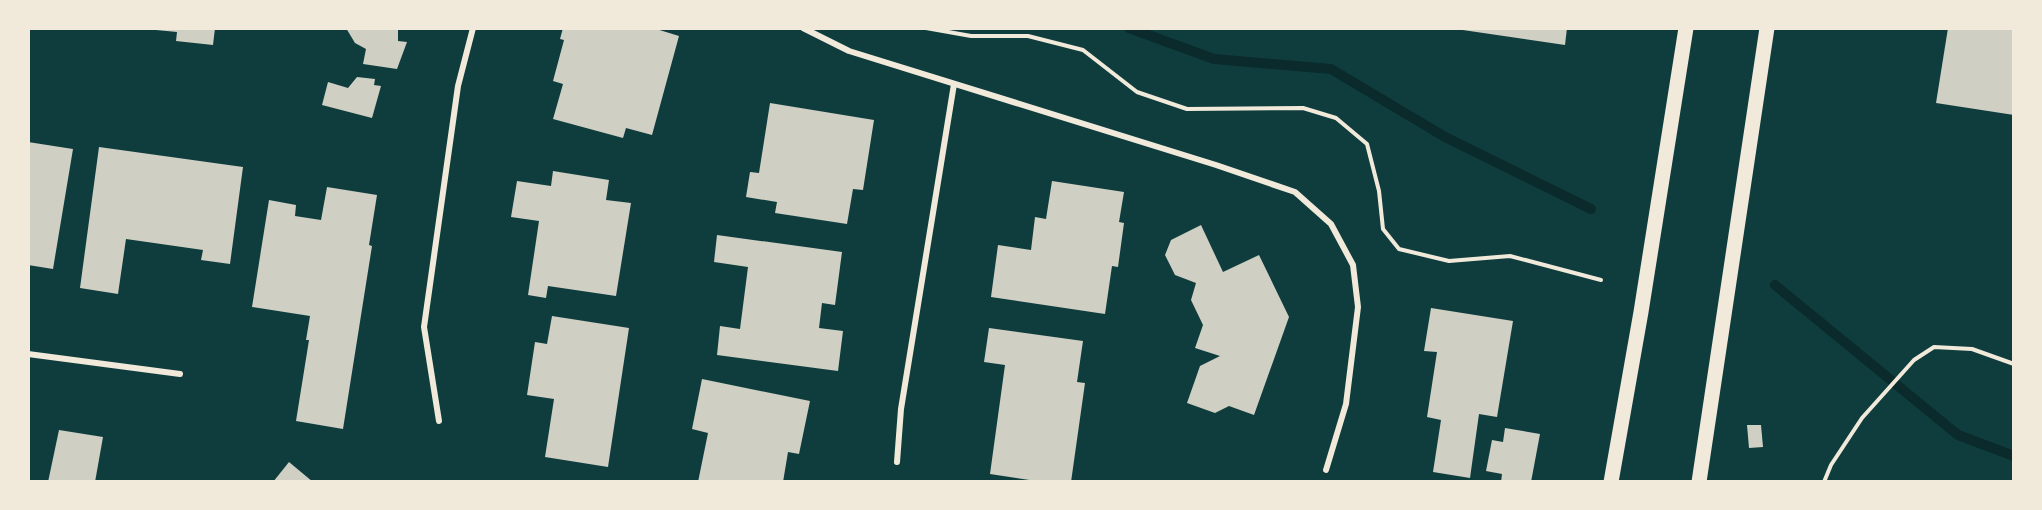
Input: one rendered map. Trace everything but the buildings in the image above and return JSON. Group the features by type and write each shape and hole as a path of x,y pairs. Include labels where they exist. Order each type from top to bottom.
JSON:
{"main road":[{"path":"1611,482 1641,312 1686,28"},
{"path":"1699,482 1767,28"}],"street":[{"path":"439,421 423,327 458,86 473,28"},
{"path":"803,28 849,51 1216,165 1295,192 1331,224 1353,265 1358,307 1346,405 1326,470"},
{"path":"897,462 901,409 954,84"},
{"path":"28,354 180,374"}],"path":[{"path":"926,28 970,36 1028,36 1083,50 1137,92 1187,109 1303,108 1336,118 1367,144 1380,191 1383,229 1399,249 1449,261 1510,256 1601,280"},
{"path":"1824,482 1832,465 1862,418 1914,360 1934,347 1972,349 2013,364"}],"waterway":[{"path":"1129,28 1214,59 1331,69 1445,137 1591,209"},
{"path":"1775,285 1958,435 2014,456"}]}
